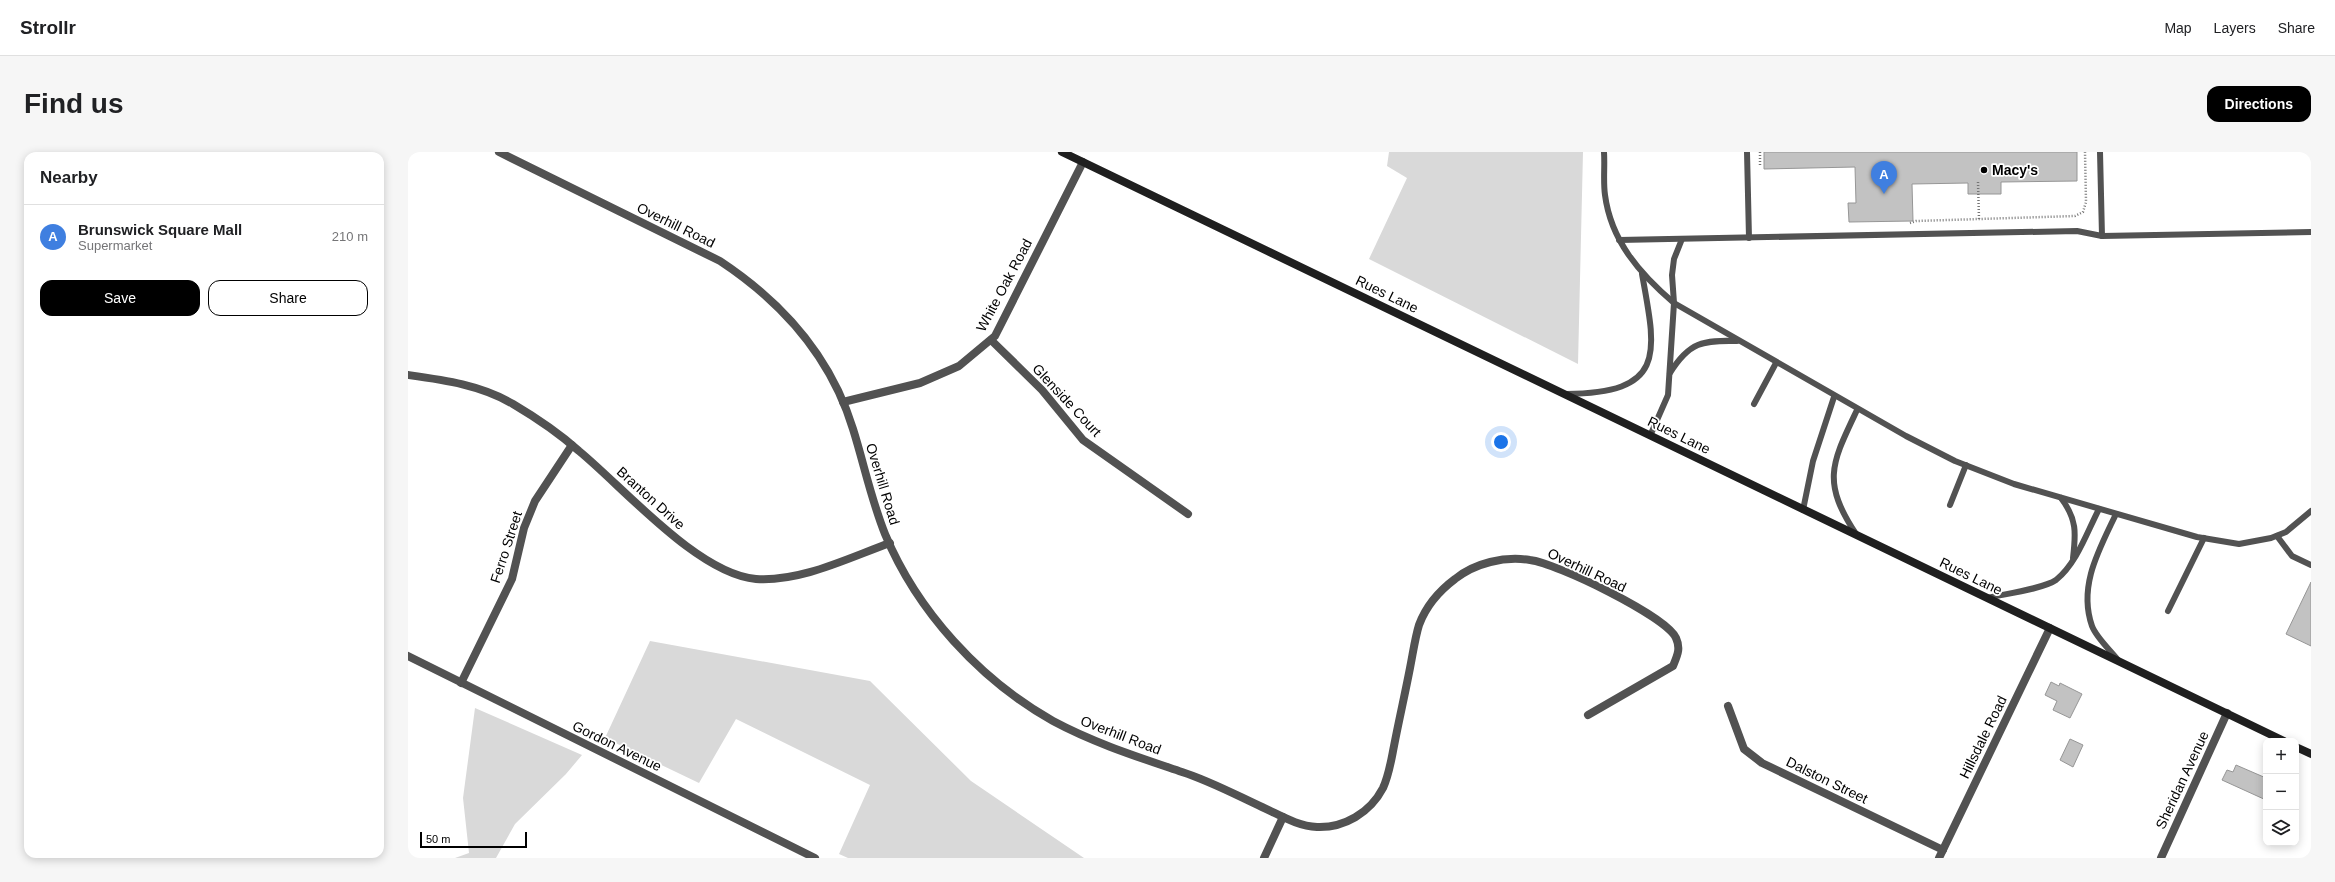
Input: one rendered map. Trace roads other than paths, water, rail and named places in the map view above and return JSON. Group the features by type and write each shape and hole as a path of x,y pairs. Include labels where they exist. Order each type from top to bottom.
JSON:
{"main road":[{"name":"Rues Lane","path":"1062,152 2278,738"},
{"path":"2299,748 2311,754"}],"street":[{"name":"Overhill Road","path":"499,152 720,261 746,278 792,320 811,344 828,370 843,402 852,427 872,500 906,576 925,604 956,643 985,672 1018,698 1053,720 1090,739 1198,777 1283,817 1305,825 1320,827 1335,825 1356,817 1378,797 1389,770 1418,627 1422,617 1441,590 1458,577 1477,566 1497,560 1519,558 1541,562 1561,569 1655,617 1671,630 1678,642 1678,652 1673,666 1588,715"},
{"name":"White Oak Road","path":"843,402 920,383 959,366 991,340 995,336 1083,162"},
{"name":"Glenside Court","path":"991,340 1042,390 1083,440 1188,514"},
{"name":"Branton Drive","path":"408,375 448,380 481,390 512,403 572,445 680,541 709,563 731,574 756,579 805,573 890,543"},
{"name":"Ferro Street","path":"461,683 512,579 524,528 535,501 572,445"},
{"name":"Hillsdale Road","path":"1941,854 2050,628"},
{"name":"Gordon Avenue","path":"408,656 815,858"},
{"name":"Dalston Street","path":"1728,706 1744,749 1762,763 1941,854"},
{"name":"Sheridan Avenue","path":"2161,858 2227,713"},
{"path":"1264,858 1283,817"}],"lane":[{"path":"1604,152 1605,194 1608,213 1619,240 1642,274 1674,303 1857,410 1966,465 2014,484 2204,538 2240,544 2277,536 2286,532 2311,511"},
{"path":"1747,152 1750,238"},
{"path":"2100,152 2102,236"},
{"path":"1619,240 2076,232 2102,236 2311,232"},
{"path":"1650,436 1668,395 1674,303 1672,275 1674,259 1682,239"},
{"path":"1564,394 1597,394 1616,390 1633,382 1646,367 1651,349 1652,328 1642,274"},
{"path":"1669,374 1679,357 1695,344 1711,340 1738,341"},
{"path":"1754,404 1776,363"},
{"path":"1803,510 1813,461 1834,397"},
{"path":"1856,534 1842,514 1833,483 1835,457 1857,410"},
{"path":"1950,505 1966,465"},
{"path":"2061,498 2071,511 2076,533 2072,562"},
{"path":"1987,598 2032,588 2055,580 2072,562 2099,509"},
{"path":"2116,514 2093,562 2086,596 2092,627 2119,661"},
{"path":"2277,536 2292,556 2311,565"},
{"path":"2168,611 2204,538"}],"place":[{"name":"Macy's","path":"1984,170"},
{"name":"Brunswick Square Mall","path":"1884,194"}]}
